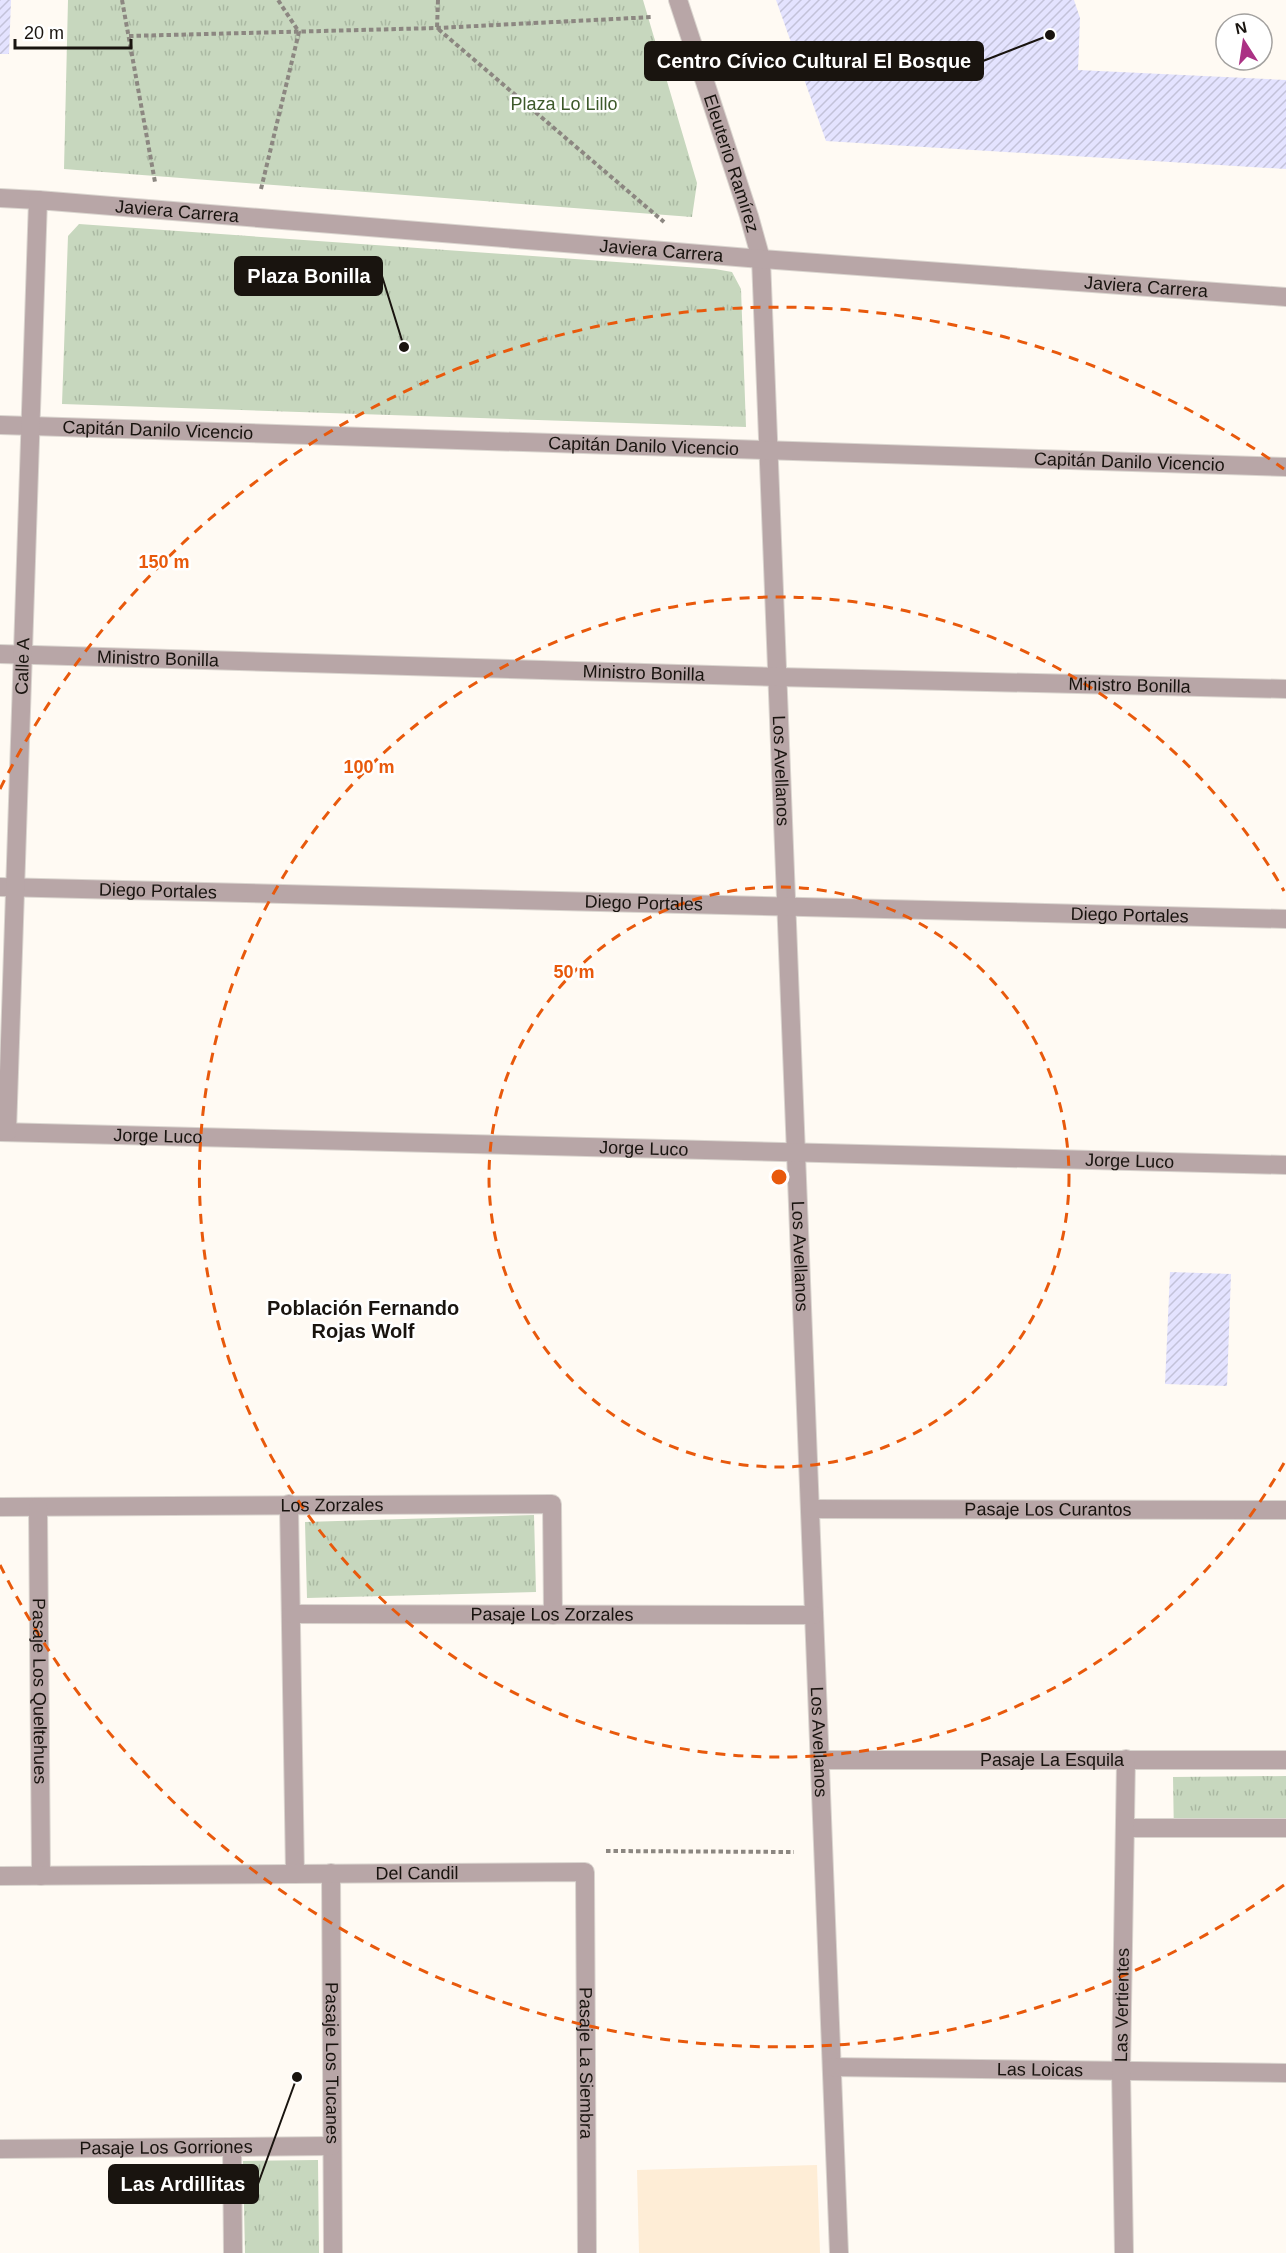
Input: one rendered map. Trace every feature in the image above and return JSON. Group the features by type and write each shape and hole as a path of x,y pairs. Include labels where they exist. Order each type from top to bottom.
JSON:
{"street":[{"name":"Eleuterio Ramírez","path":"681,8 761,259"},
{"name":"Javiera Carrera","path":"0,198 761,259 1286,297"},
{"name":"Calle A","path":"3,1132 7,887 23,655 38,200"},
{"name":"Los Avellanos","path":"761,259 839,2253"},
{"name":"Capitán Danilo Vicencio","path":"0,425 1286,467"},
{"name":"Ministro Bonilla","path":"0,654 778,677 1286,689"},
{"name":"Diego Portales","path":"7,887 1286,919"},
{"name":"Jorge Luco","path":"3,1132 1286,1165"},
{"path":"289,1504 295,1874"},
{"name":"Los Zorzales","path":"0,1507 552,1504 553,1615"},
{"name":"Pasaje Los Queltehues","path":"38,1507 41,1876"},
{"name":"Pasaje Los Curantos","path":"811,1509 1286,1509"},
{"name":"Pasaje Los Zorzales","path":"291,1614 814,1616"},
{"name":"Las Vertientes","path":"1124,2253 1121,2070 1126,1759"},
{"name":"Pasaje La Esquila","path":"820,1760 1286,1760"},
{"path":"1125,1828 1286,1828"},
{"name":"Del Candil","path":"0,1876 585,1872"},
{"name":"Pasaje La Siembra","path":"585,1872 587,2253"},
{"name":"Pasaje Los Tucanes","path":"331,1874 333,2253"},
{"name":"Las Loicas","path":"832,2067 1286,2073"},
{"name":"Pasaje Los Gorriones","path":"0,2149 332,2146"},
{"path":"232,2147 233,2253"}],"path":[{"path":"122,0 160,211"},
{"path":"254,219 299,32 278,0"},
{"path":"437,28 438,0"},
{"path":"129,36 437,28 681,8"},
{"path":"437,28 665,222"},
{"path":"585,1872 603,1851 824,1852"}],"shaded area":[{"path":"817,2165 820,2253 639,2253 637,2170"}],"green space":[{"name":"Plaza Lo Lillo","path":"68,0 643,0 697,183 692,217 64,169"},
{"path":"79,224 732,272 741,289 746,427 62,404 68,236"},
{"path":"534,1515 536,1592 307,1598 305,1522"},
{"path":"1286,1776 1286,1837 1174,1838 1173,1777"},
{"path":"318,2160 319,2253 245,2253 243,2161"}],"building":[{"path":"0,0 11,0 9,54 0,54"},
{"path":"776,0 1074,0 1080,18 1078,70 1286,80 1286,169 826,141"},
{"path":"1170,1272 1231,1274 1227,1386 1165,1384"}],"place":[{"name":"Centro Cívico Cultural El Bosque","path":"1050,35"},
{"name":"Plaza Bonilla","path":"404,347"},
{"name":"Las Ardillitas","path":"297,2077"}],"district":[{"name":"Población Fernando Rojas Wolf","path":"363,1320"}]}
